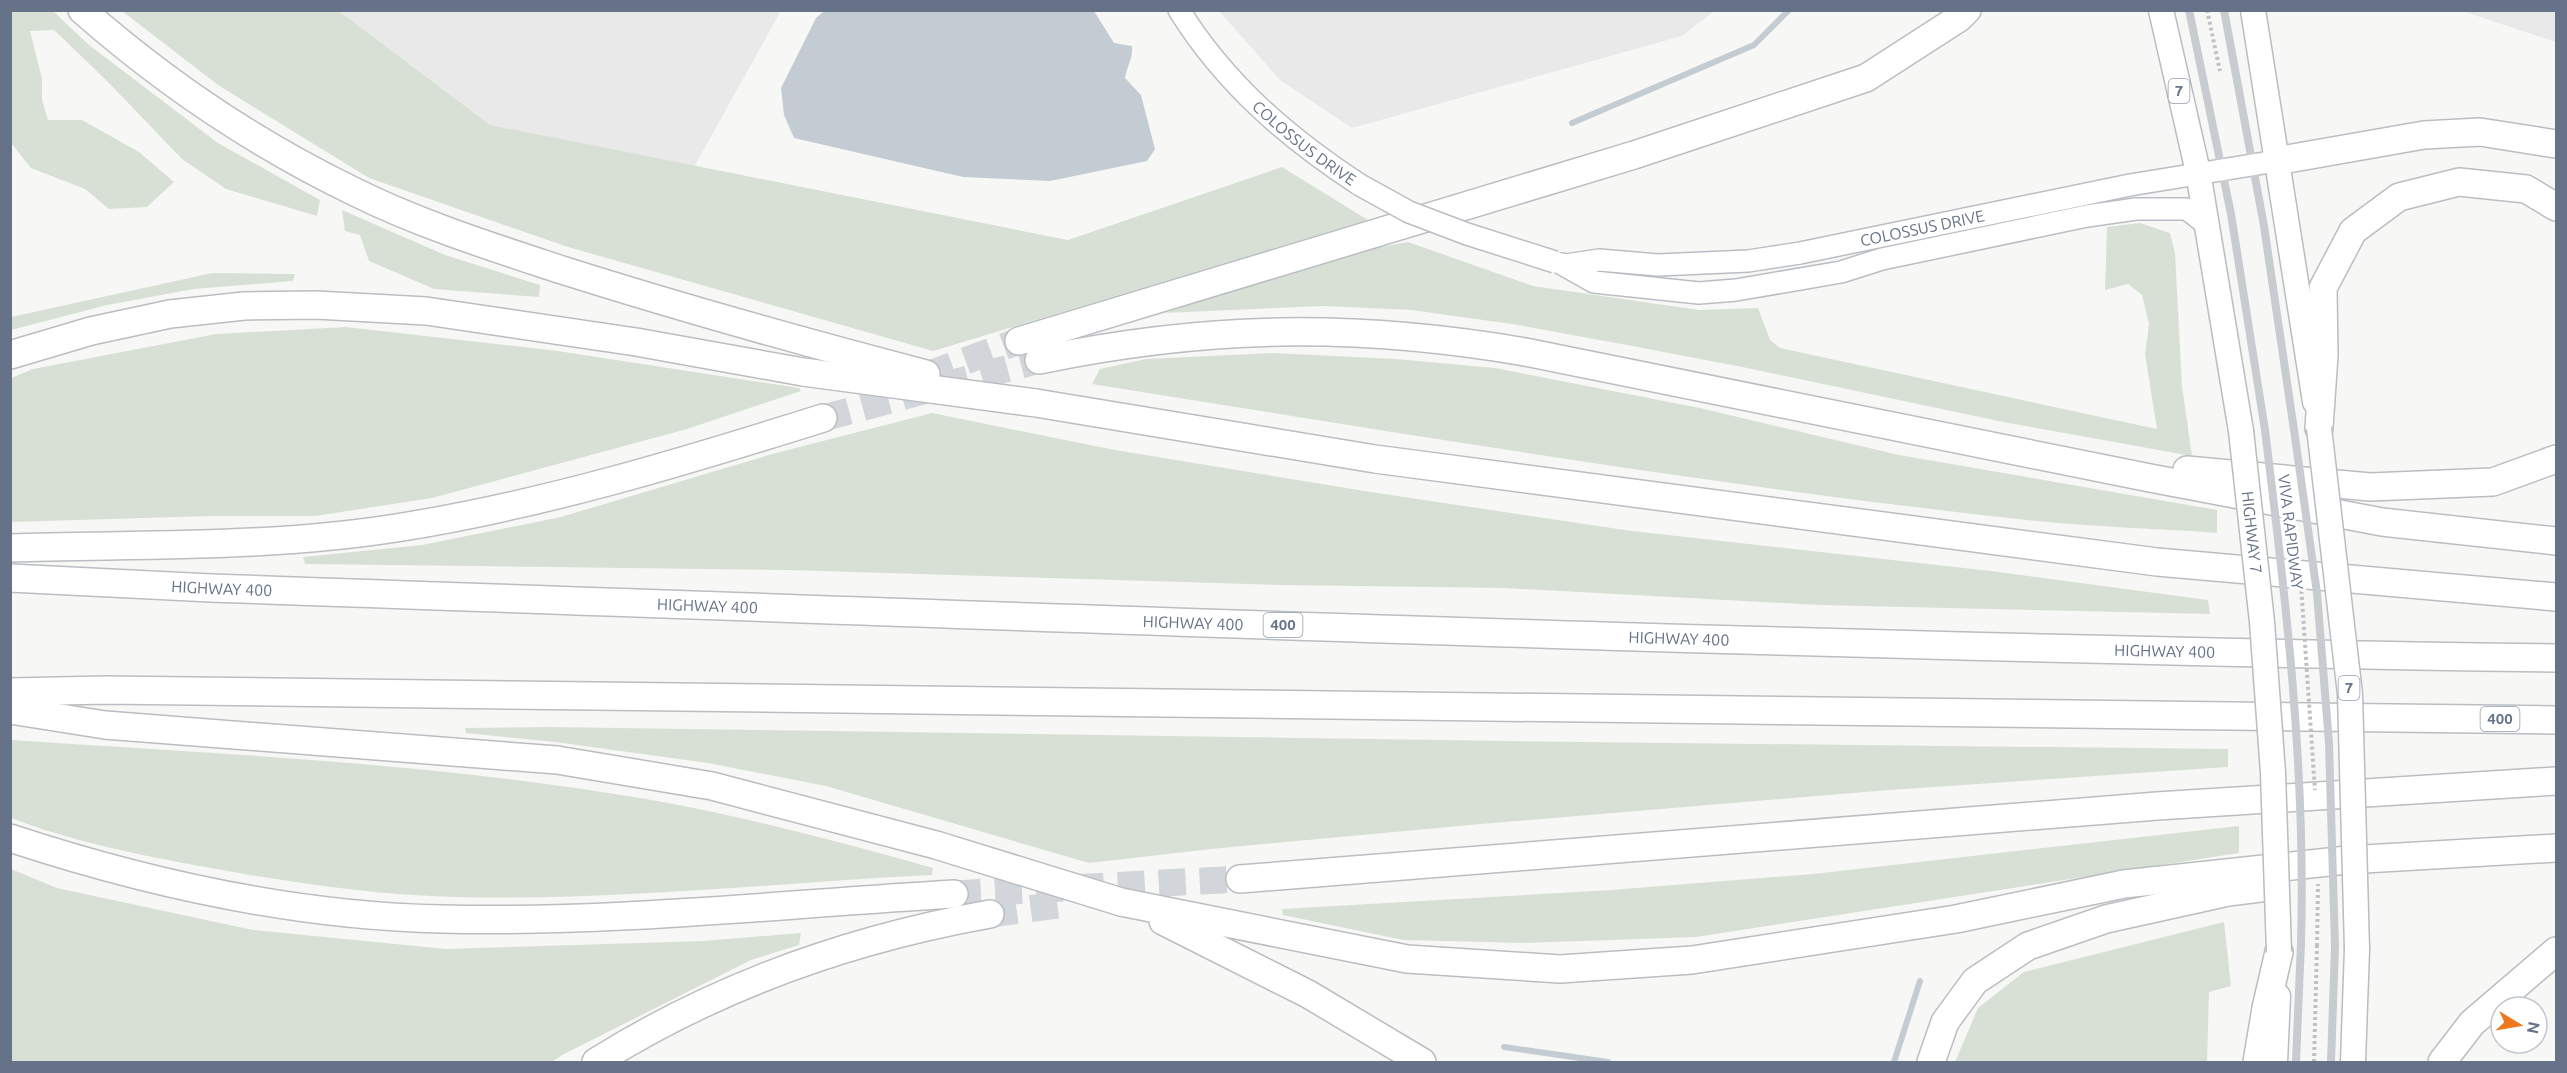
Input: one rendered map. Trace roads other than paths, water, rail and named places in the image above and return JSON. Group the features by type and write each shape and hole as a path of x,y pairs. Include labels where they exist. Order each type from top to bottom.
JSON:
{"highway":[{"path":"81,10 165,78 221,117 334,181 423,221 605,284 819,345 1036,403"},
{"path":"1019,341 1634,155 1866,78 1959,18 1967,10"},
{"path":"2265,162 2424,135 2480,132 2556,144"},
{"path":"2307,429 2325,355 2323,288 2354,231 2399,196 2459,182 2526,189 2556,207"},
{"path":"10,355 91,331 170,314 244,306 372,307 481,318 803,372 1036,403 1375,459 2145,561 2556,597"},
{"path":"1039,360 1108,347 1230,333 1306,330 1381,333 1454,340 1548,356 2150,478 2382,522 2556,542"},
{"path":"10,548 257,542 396,528 575,491 823,418"},
{"path":"2150,478 2190,470 2370,488 2493,482 2556,459"},
{"name":"HIGHWAY 400","path":"10,578 247,590 1461,632 2228,654 2556,658"},
{"name":"400","path":"10,692 106,690 2556,720"},
{"path":"10,710 105,725 557,760 700,784 936,845 1121,902 1407,959 1560,969 1692,960 1956,919 2124,884 2347,860 2556,848"},
{"path":"1240,879 2157,806 2556,781"},
{"path":"10,838 89,863 233,897 362,914 429,918 518,920 588,917 954,894"},
{"path":"1931,1062 1945,1022 1975,981 2028,946 2106,919 2228,892 2313,881 2347,860"},
{"path":"1121,902 1202,939 1308,994 1422,1062"},
{"path":"596,1062 689,1009 821,955 904,932 990,914"},
{"path":"2257,1062 2266,1008 2290,947"},
{"path":"2442,1062 2472,1023 2556,951"}],"main road":[{"name":"HIGHWAY 7","path":"2161,10 2198,172 2241,431 2263,634 2273,773 2290,947 2275,1062"},
{"name":"7","path":"2253,10 2265,162 2350,694 2346,948 2353,1062"}],"street":[{"name":"COLOSSUS DRIVE","path":"1179,10 1215,62 1266,116 1312,154 1359,185 1409,212 1467,234 1561,263 1594,282 1699,293 1736,290 1841,272 2084,206 2130,184 2265,162"},
{"name":"COLOSSUS DRIVE","path":"1561,263 1599,260 1658,265 1748,261 2084,206 2187,209 2206,224"}],"lane":[{"name":"VIVA RAPIDWAY","path":"2189,10 2222,169 2265,430 2288,623 2299,777 2302,897 2290,947 2296,1062"},
{"path":"2224,10 2265,162"},
{"path":"2331,1062 2346,948"}],"waterway":[{"path":"1572,123 1754,45 1789,10"},
{"path":"1894,1062 1920,981"},
{"path":"1504,1047 1608,1062"}],"tunnel":[{"path":"927,375 1019,341"},
{"path":"823,418 1039,360"},
{"path":"954,894 1240,879"},
{"path":"990,914 1066,904"}]}
